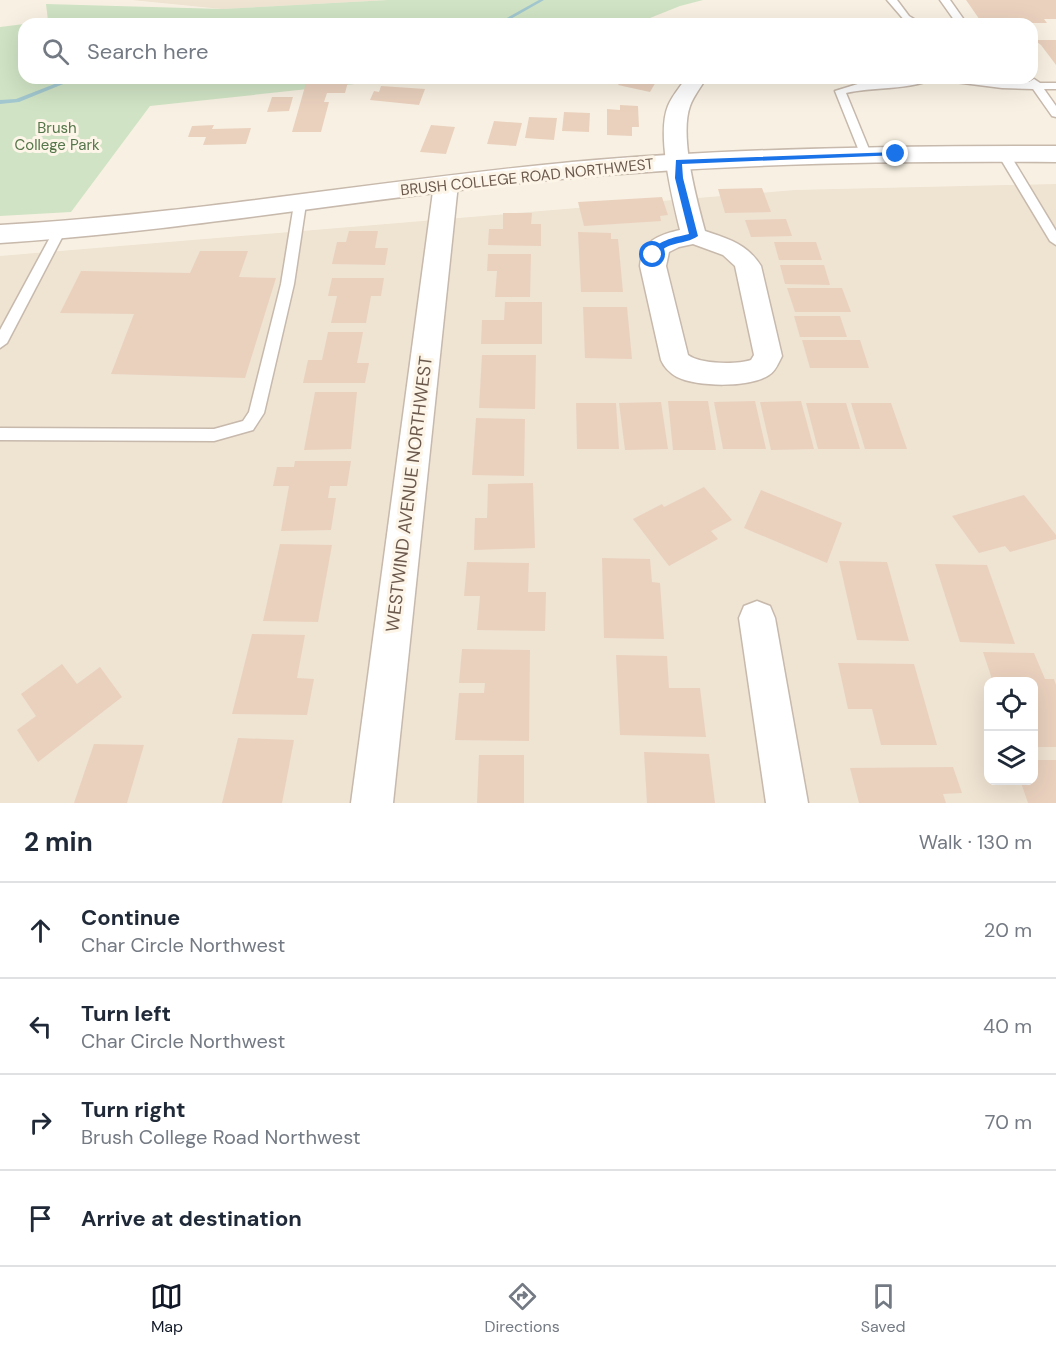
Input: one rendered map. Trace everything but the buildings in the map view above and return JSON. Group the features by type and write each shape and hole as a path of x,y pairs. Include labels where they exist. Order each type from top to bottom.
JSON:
{"street":[{"path":"692,84 679,106 676,121 679,178 694,236"},
{"name":"BRUSH COLLEGE ROAD NORTHWEST","path":"0,234 122,226 504,177 678,162 865,154 1056,154"},
{"name":"WESTWIND AVENUE NORTHWEST","path":"372,803 446,184"},
{"path":"694,236 733,249 744,257 768,356 761,367 749,372 703,373 686,369 675,360 653,266 653,255 658,248 671,240 694,236"},
{"path":"757,618 787,803"}],"lane":[{"path":"892,0 906,18"},
{"path":"945,0 958,18"},
{"path":"1038,83 1056,86"},
{"path":"865,154 840,91 861,86 897,84"},
{"path":"994,84 1013,84"},
{"path":"1035,84 1056,114"},
{"path":"1003,153 1056,241"},
{"path":"0,434 214,435 248,426 256,413 284,309 297,240 300,204"},
{"path":"0,343 60,230"}],"shaded area":[{"path":"132,0 387,0 222,9"},
{"path":"1056,184 1056,803 0,803 0,256 795,190"}],"green space":[{"path":"388,0 703,0 650,18 48,18 46,4 222,9"},
{"name":"Brush College Park","path":"18,25 18,84 355,84 150,106 71,212 0,216 0,27"}],"waterway":[{"path":"509,18 542,0"},
{"path":"0,102 17,101 60,84"}],"route":[{"path":"653,255 658,248 671,240 694,236 679,178 678,162 896,154"}]}
